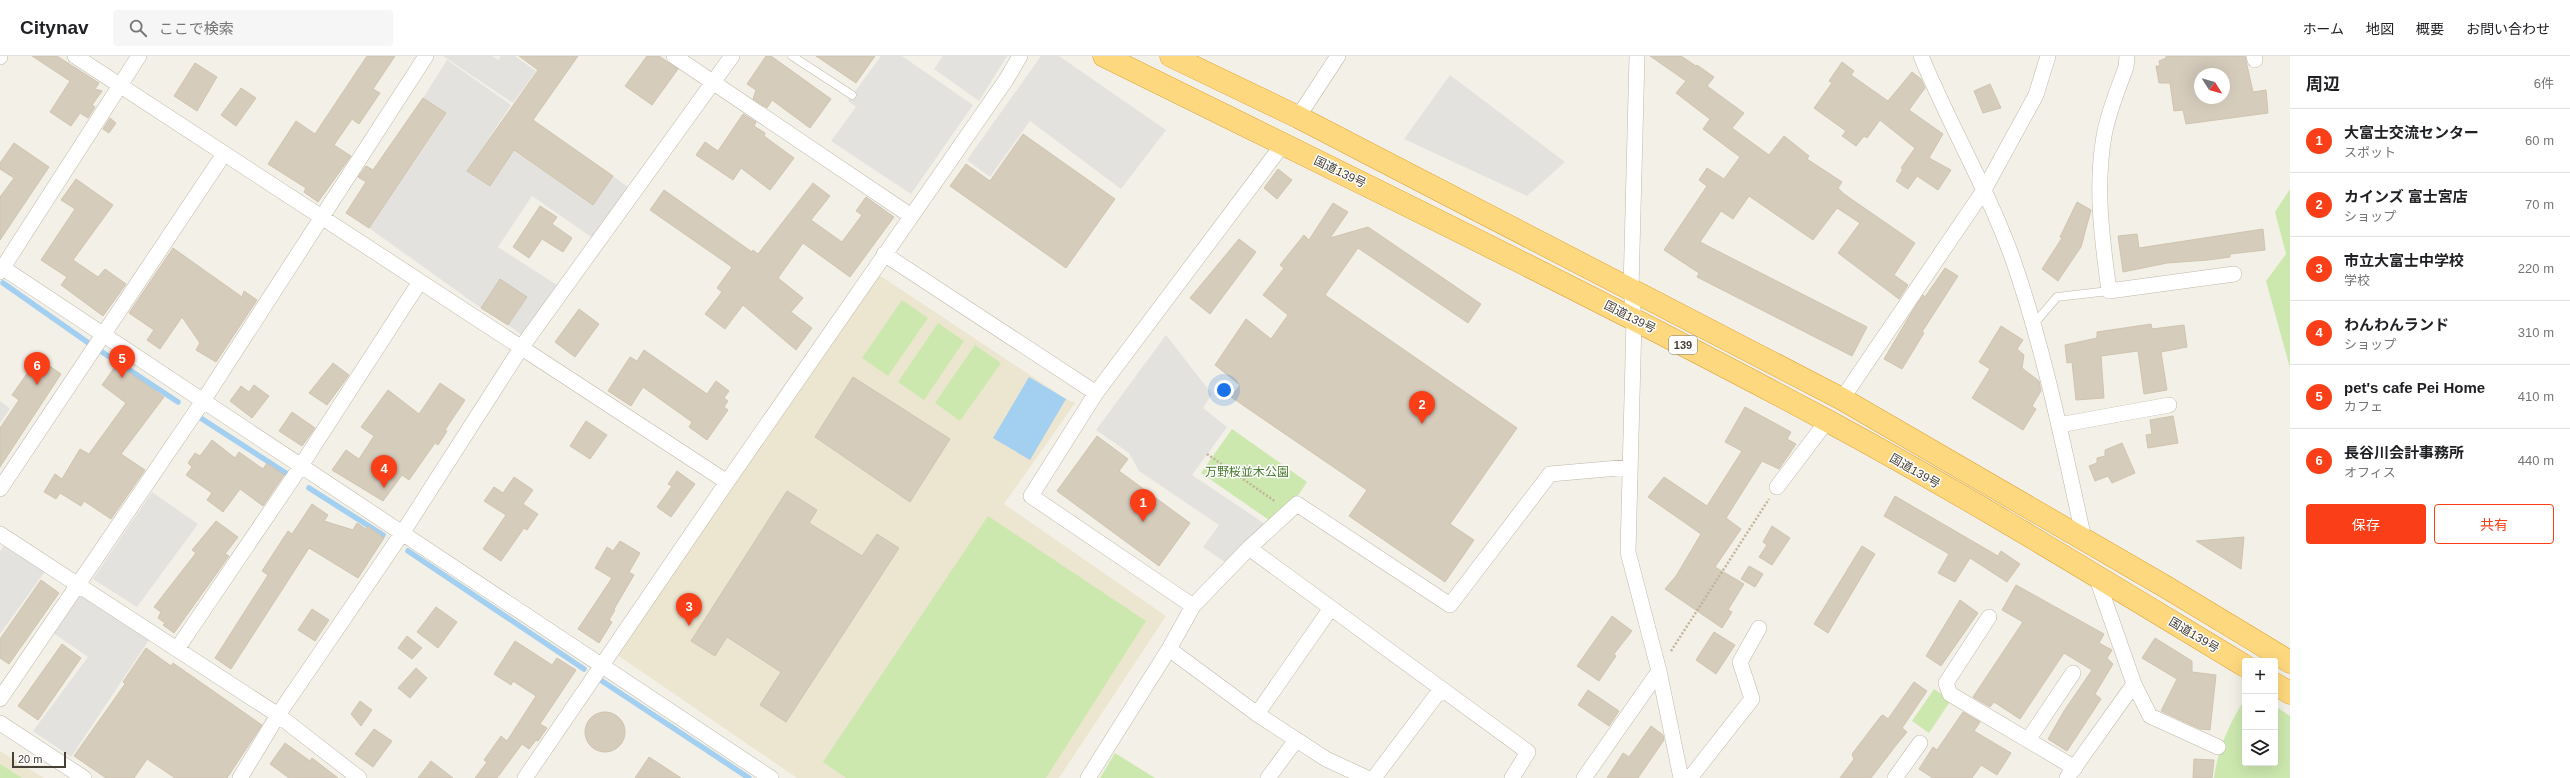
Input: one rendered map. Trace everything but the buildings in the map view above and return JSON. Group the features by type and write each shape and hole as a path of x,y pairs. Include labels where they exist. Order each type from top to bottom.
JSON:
{"highway":[{"name":"国道139号","path":"1104,56 1433,216 1827,421 2096,576 2242,664"},
{"name":"国道139号","path":"1171,56 1298,118 1842,398 2084,538 2290,662"},
{"path":"2278,686 2290,694"}],"street":[{"path":"75,56 419,283 727,482"},
{"path":"139,56 1,269 403,532 771,778"},
{"path":"0,700 203,401 426,56"},
{"path":"674,56 911,216"},
{"path":"240,778 278,715 403,532 520,348 714,83 732,56"},
{"path":"525,778 600,665 1006,80 1020,56"},
{"path":"1298,118 1338,56"},
{"path":"1637,56 1631,289 1634,320 1628,552 1659,671 1681,778"},
{"path":"1921,56 1984,190 2012,257 2033,326 2059,425 2084,538"},
{"path":"1842,398 1984,190 2036,95 2048,56"},
{"path":"2127,56 2126,67 2104,135 2099,173 2101,232 2109,291 2234,274"},
{"path":"1193,606 1031,496 1096,393 1283,144"},
{"path":"0,488 224,154"},
{"path":"884,254 1096,393"},
{"path":"177,649 300,466 419,283"},
{"path":"2059,425 2169,405"},
{"path":"1777,487 1827,421"},
{"path":"1088,778 1169,649 1193,606 1249,548 1297,504 1450,606 1550,474 1630,467"},
{"path":"0,534 278,715 359,778"},
{"path":"1249,548 1528,752 1512,778"},
{"path":"2096,576 2134,684 2150,716 2218,747"},
{"path":"1257,714 1331,608"},
{"path":"1989,617 1946,683 1950,694 2028,740 2071,773 2134,684"},
{"path":"1690,778 1752,699 1740,662 1759,628"},
{"path":"1169,649 1257,714 1326,759 1367,778"},
{"path":"1584,778 1659,671"},
{"path":"2028,740 2073,673"},
{"path":"1374,778 1441,689"},
{"path":"0,723 84,778"},
{"path":"1268,778 1297,740"},
{"path":"1271,778 1297,740"},
{"path":"1895,778 1920,742"}],"lane":[{"path":"792,56 852,95"},
{"path":"2033,326 2056,297 2109,291"}],"path":[{"path":"1208,454 1289,512"},
{"path":"1659,671 1777,487"}],"shaded area":[{"path":"443,56 492,56 498,60 501,56 515,56 536,71 513,103"},
{"path":"881,56 902,56 973,105 911,194 831,141 856,107 848,101"},
{"path":"943,56 1007,56 979,101 934,69"},
{"path":"1041,56 1059,56 1166,130 1121,189 1030,121 990,177 967,160"},
{"path":"447,60 511,105 467,171 490,186 514,151 593,205 613,176 633,191 597,241 532,196 498,247 563,289 527,339 508,325 527,297 481,308 369,228 446,114 423,98"},
{"path":"1450,75 1565,162 1527,196 1404,139"},
{"path":"876,273 1066,399 1075,403 1004,504 1166,616 1059,778 797,778 616,654"},
{"path":"1166,335 1212,394 1203,408 1227,427 1192,475 1265,524 1226,563 1203,547 1219,525 1139,471 1129,453 1096,430"},
{"path":"0,401 10,409 0,423"},
{"path":"152,492 198,524 137,607 93,579"},
{"path":"5,544 46,570 0,634 0,551"},
{"path":"79,593 151,637 71,757 33,731 88,657 52,632"},
{"path":"0,751 44,778 0,778"}],"green space":[{"path":"2290,189 2290,368 2266,281 2286,254 2275,212"},
{"path":"902,300 928,318 888,376 862,358"},
{"path":"938,323 964,341 924,400 898,382"},
{"path":"975,345 1001,363 960,421 935,403"},
{"name":"万野桜並木公園","path":"1232,429 1307,482 1295,500 1269,520 1201,473"},
{"path":"988,516 1146,621 1046,778 846,778 823,762"},
{"path":"1934,689 1951,700 1929,733 1912,721"},
{"path":"2242,704 2242,766 2278,766 2278,708 2290,716 2290,778 2214,778 2221,746"},
{"path":"1115,753 1155,778 1100,778"},
{"path":"0,764 22,778 0,778"}],"water":[{"path":"1029,377 1066,399 1030,460 993,438"}],"waterway":[{"path":"3,283 90,344"},
{"path":"96,348 178,402"},
{"path":"199,417 292,477"},
{"path":"309,488 383,535"},
{"path":"408,551 584,669"},
{"path":"602,681 749,778"}],"place":[{"name":"pet's cafe Pei Home","path":"122,378"},
{"name":"長谷川会計事務所","path":"37,385"},
{"name":"カインズ 富士宮店","path":"1422,424"},
{"name":"わんわんランド","path":"384,488"},
{"name":"大富士交流センター","path":"1143,522"},
{"name":"市立大富士中学校","path":"689,626"}]}
